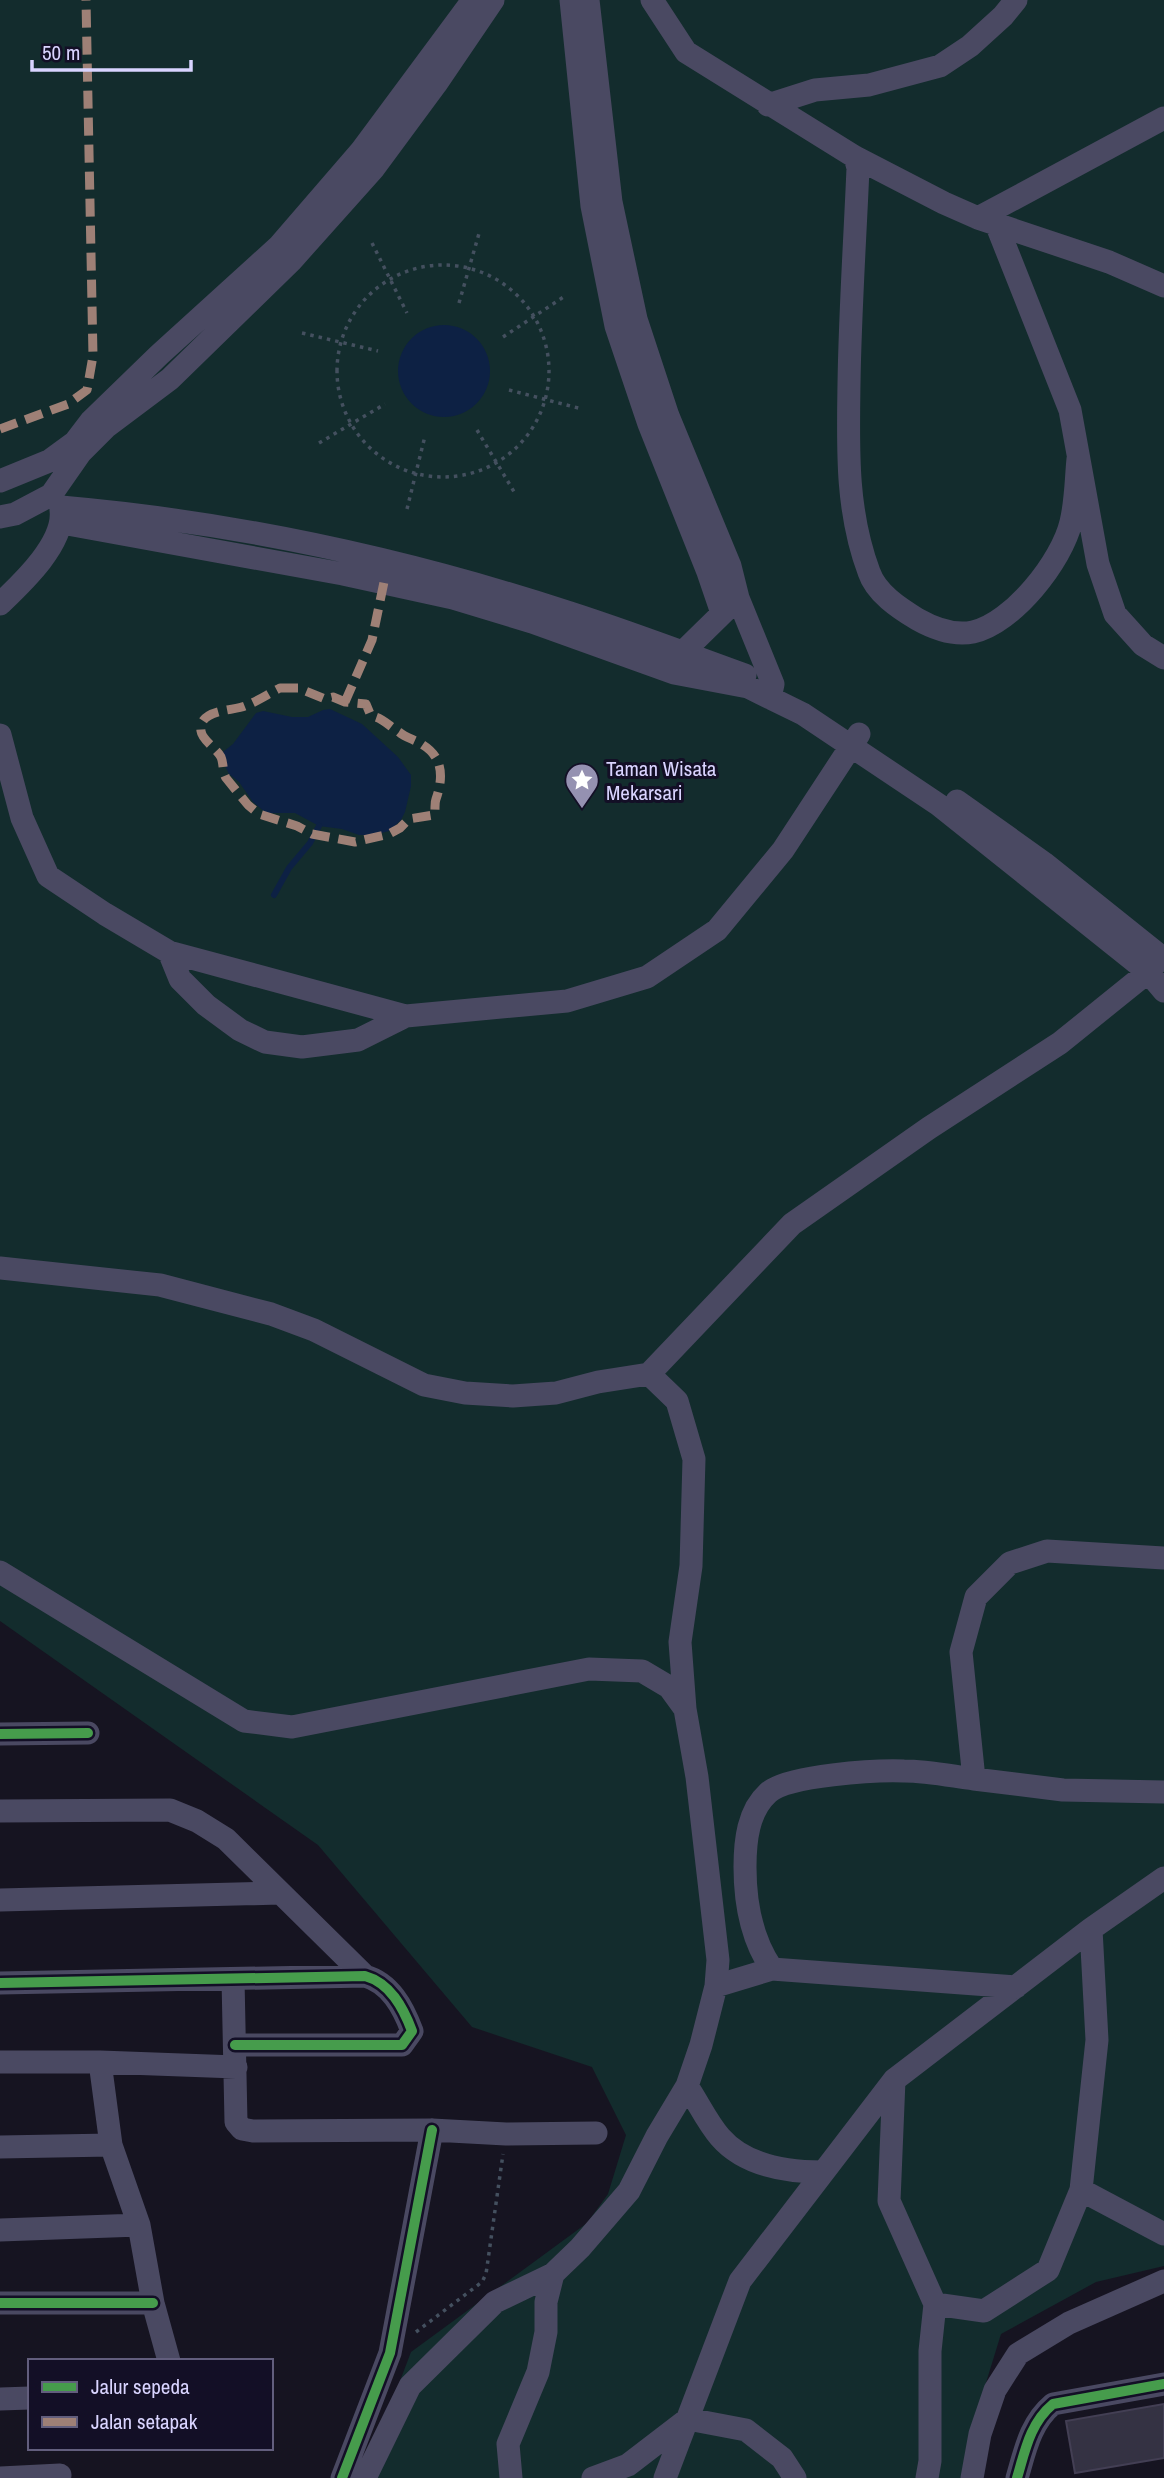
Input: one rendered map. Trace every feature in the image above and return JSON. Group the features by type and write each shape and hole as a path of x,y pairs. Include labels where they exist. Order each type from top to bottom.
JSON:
{"street":[{"path":"3,478 49,461 75,442 91,421 159,355 279,246 361,151 473,0"},
{"path":"0,604 40,561 57,536 58,508 81,452 106,428 170,379 290,261 374,167 436,84 493,0"},
{"path":"571,0 592,205 616,326 649,424 708,572 730,606 772,691"},
{"path":"588,0 611,202 636,319 668,416 730,566 730,606 678,663"},
{"path":"652,0 686,52 855,157 987,222 1109,262 1164,286"},
{"path":"768,105 815,90 869,85 940,66 970,46 1003,16 1016,0"},
{"path":"987,222 1164,118"},
{"path":"855,157 858,167 850,332 849,476 856,531 870,576 894,605 945,632 972,632 1000,620 1035,588 1054,560 1071,523 1078,458"},
{"path":"987,222 1070,410 1098,564 1115,614 1143,645 1164,658"},
{"path":"3,478 58,508 441,596 678,663 748,687 772,691 803,714 855,740 939,805 1158,963 1164,991"},
{"path":"0,517 58,508"},
{"path":"0,735 22,817 48,876 105,914 169,951 406,1016 567,1002 648,977 717,930 783,850 855,740"},
{"path":"169,951 180,979 206,1005 240,1030 265,1042 302,1047 358,1040 406,1016"},
{"path":"0,1268 160,1285 271,1314 314,1330 424,1385 465,1393 556,1393 598,1382 649,1374 792,1223 929,1128 1060,1043 1158,963"},
{"path":"365,2478 410,2386 495,2302 553,2274 580,2248 629,2191 687,2086 701,2045 716,1986 716,1947 697,1777 685,1709 680,1642 691,1566 694,1459 677,1401 649,1374"},
{"path":"974,1779 961,1652 976,1597 1010,1563 1047,1551 1164,1559"},
{"path":"0,1572 244,1721 292,1727 589,1669 642,1671 669,1687 685,1709"},
{"path":"0,1734 88,1733"},
{"path":"772,1969 761,1954 745,1890 745,1849 752,1815 769,1791 809,1777 905,1771 1063,1790 1164,1792"},
{"path":"0,1811 170,1810 197,1821 226,1839 365,1976"},
{"path":"665,2478 740,2281 894,2080 1091,1929 1164,1878"},
{"path":"0,1900 280,1893"},
{"path":"935,2304 984,2312 1048,2270 1081,2190 1097,2040 1091,1929"},
{"path":"716,1986 772,1969 1016,1987"},
{"path":"0,1983 365,1976 380,1980 404,2009 412,2031 402,2046 100,2062 0,2062"},
{"path":"233,1979 236,2122 242,2129 596,2133"},
{"path":"100,2062 111,2145 139,2225 153,2303 168,2359"},
{"path":"894,2080 889,2201 935,2304 930,2351 930,2461 927,2478"},
{"path":"687,2086 721,2138 751,2161 799,2172 821,2172"},
{"path":"342,2478 390,2353 432,2130"},
{"path":"0,2147 111,2145"},
{"path":"1081,2190 1164,2234"},
{"path":"0,2230 139,2225"},
{"path":"511,2478 508,2444 538,2372 546,2332 546,2302 553,2274"},
{"path":"972,2478 980,2434 995,2390 1017,2354 1069,2323 1164,2281"},
{"path":"0,2303 153,2303"},
{"path":"1017,2478 1031,2432 1053,2404 1164,2384"},
{"path":"0,2399 28,2399"},
{"path":"593,2478 628,2465 688,2419 746,2430 782,2458 794,2478"},
{"path":"0,2478 60,2475"}],"path":[{"path":"459,303 480,230"},
{"path":"372,243 407,313"},
{"path":"458,264 469,267 499,278 524,299 542,326 550,375 545,398 534,431 498,465 464,476 415,474 378,455 351,425 337,382 340,342 345,328 363,300 390,279 415,267 458,264"},
{"path":"503,337 565,296"},
{"path":"302,333 379,351"},
{"path":"509,390 582,409"},
{"path":"319,443 385,404"},
{"path":"477,430 516,495"},
{"path":"407,509 425,436"},
{"path":"390,2353 482,2282 486,2274 506,2134"}],"green space":[{"name":"Taman Wisata Mekarsari","path":"0,0 1164,0 1164,2266 1096,2282 1001,2334 968,2441 965,2478 363,2478 411,2352 587,2223 608,2194 626,2135 592,2067 472,2027 318,1845 0,1621"}],"water":[{"path":"444,325 462,329 476,339 486,353 490,371 486,389 476,403 462,413 444,417 426,413 412,403 402,389 398,371 402,353 412,339 426,329"},
{"path":"330,709 362,724 398,757 411,775 405,812 389,831 359,835 342,829 319,826 295,813 266,813 253,802 225,766 223,752 233,744 256,713 263,711 292,717 308,717"}],"building":[{"path":"1164,2404 1164,2458 1075,2473 1066,2421"}],"waterway":[{"path":"274,895 289,868 310,843 319,826"}],"marked path":[{"path":"0,429 68,404 87,390 93,356 86,0"},
{"path":"345,702 372,640 384,582"},
{"path":"280,688 298,688 325,699 333,697 345,702 366,704 371,716 430,750 440,769 434,815 409,819 389,834 355,842 312,834 297,826 259,814 248,805 226,778 221,757 204,738 202,724 210,715 245,706 280,688"}],"cycle path":[{"path":"0,1734 88,1733"},
{"path":"0,1983 365,1976 382,1984 394,1997 412,2031 402,2045 235,2045"},
{"path":"342,2478 390,2353 432,2130"},
{"path":"0,2303 153,2303"},
{"path":"1017,2478 1034,2429 1053,2404 1164,2384"}],"place":[{"name":"Taman Wisata Mekarsari","path":"582,810"}]}
